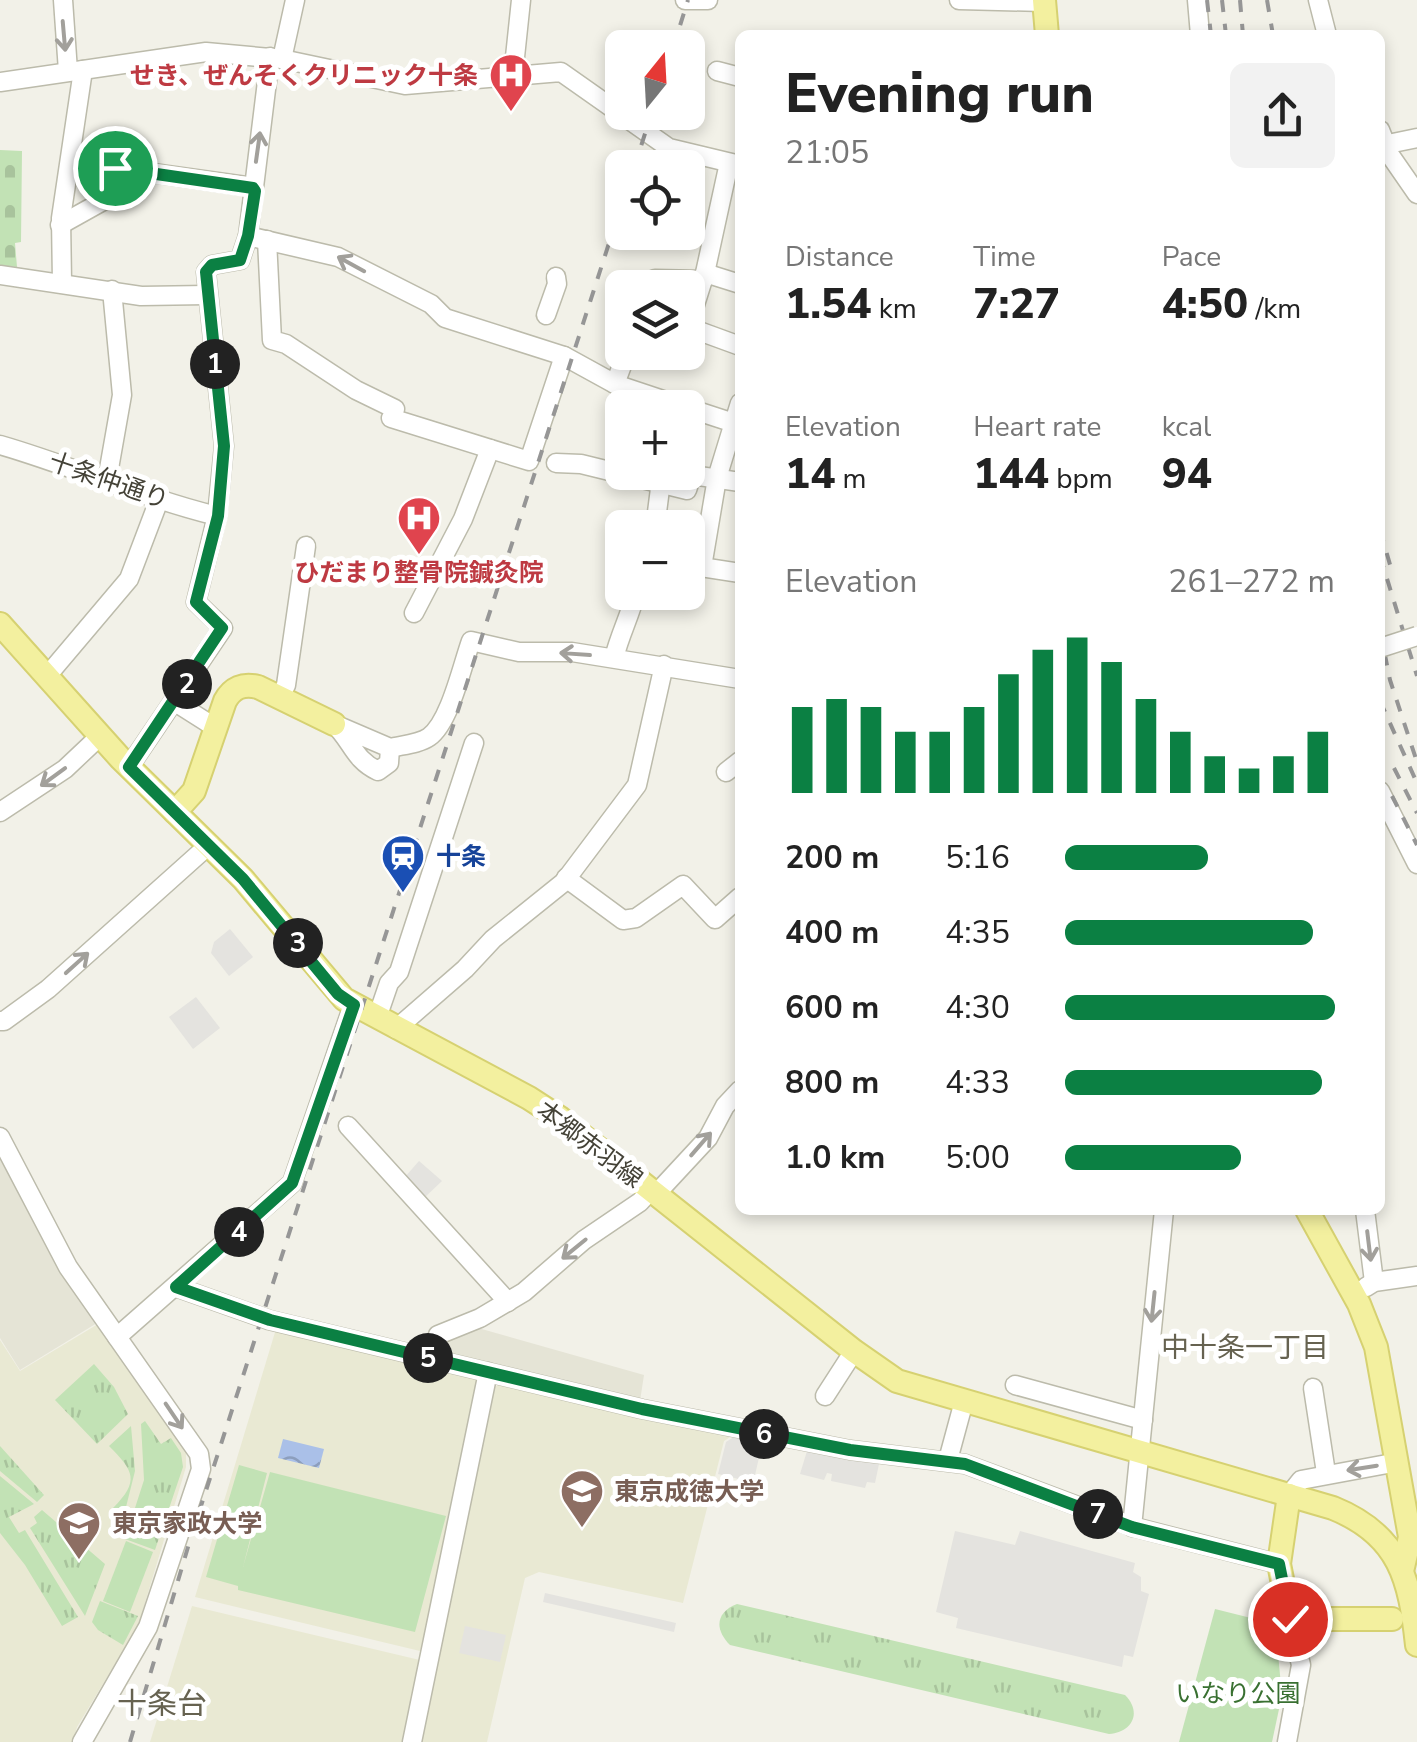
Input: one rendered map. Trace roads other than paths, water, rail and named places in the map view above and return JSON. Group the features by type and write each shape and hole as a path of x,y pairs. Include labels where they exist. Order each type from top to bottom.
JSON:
{"main road":[{"path":"1044,1 1047,30"},
{"name":"本郷赤羽線","path":"0,624 129,767 256,894 338,994 545,1108 898,1381 1354,1518 1382,1539 1403,1568 1410,1629 1290,1619"},
{"path":"175,812 194,791 228,694 239,687 258,687 334,724"},
{"path":"1310,1215 1354,1296 1376,1347 1410,1537 1403,1568"},
{"path":"1290,1496 1279,1564 1290,1619"}],"street":[{"path":"62,282 60,226 75,70 63,0"},
{"path":"129,767 222,628 196,602 218,516 224,426 207,296 208,268 240,260 248,236 276,58 295,0"},
{"path":"512,76 521,0"},
{"path":"685,0 708,0"},
{"path":"959,0 1044,1"},
{"path":"1196,0 1199,30"},
{"path":"1318,0 1326,30"},
{"path":"0,82 187,53 227,52 276,58 405,85 561,72 669,148 735,161"},
{"path":"717,71 735,76"},
{"path":"1385,137 1417,138"},
{"path":"1385,140 1390,155 1417,194"},
{"path":"705,273 735,165"},
{"path":"60,226 103,201 110,168 253,188"},
{"path":"248,236 338,257 431,304 444,318 564,356 633,390"},
{"path":"268,240 272,340 286,344 393,413 530,461 564,356"},
{"path":"0,275 141,296 207,296"},
{"path":"546,316 556,277"},
{"path":"705,277 735,283"},
{"path":"106,480 122,395 112,290"},
{"path":"705,334 735,344"},
{"path":"615,384 620,370"},
{"path":"705,414 735,423"},
{"path":"705,528 735,430"},
{"name":"十条仲通り","path":"0,445 159,500 218,516"},
{"path":"414,613 463,520 490,449"},
{"path":"556,463 605,468"},
{"path":"705,476 735,481"},
{"path":"47,676 129,578 159,500"},
{"path":"280,698 286,685 306,546"},
{"path":"705,567 735,571"},
{"path":"614,658 622,627 632,610"},
{"path":"1385,646 1417,636"},
{"path":"334,724 390,748 426,740 445,714 471,641 520,652 572,652 735,678"},
{"path":"387,1023 465,968 493,939 566,878 637,786 664,665"},
{"path":"175,702 216,728"},
{"path":"0,812 65,768 100,736"},
{"path":"387,1023 389,983 399,972 474,744"},
{"path":"1385,802 1417,864"},
{"path":"0,1021 4,1022 48,989 210,844"},
{"path":"566,878 624,920 636,918 683,886 716,919 735,902"},
{"path":"118,1337 292,1183 354,1005"},
{"path":"432,1359 438,1335 508,1302 584,1240 654,1192 708,1138 735,1095"},
{"path":"348,1126 508,1302"},
{"path":"0,1137 68,1267 199,1454 200,1469 148,1627 82,1742"},
{"path":"1132,1527 1163,1215"},
{"path":"1366,1215 1374,1282"},
{"path":"1354,1296 1374,1282 1417,1276"},
{"path":"176,1287 270,1320 747,1431 850,1450 948,1460 1132,1527 1279,1564"},
{"path":"825,1396 854,1350"},
{"path":"412,1742 488,1372"},
{"path":"1015,1385 1142,1420"},
{"path":"1313,1388 1326,1473"},
{"path":"948,1460 964,1401"},
{"path":"1290,1496 1301,1480 1398,1462"},
{"path":"1290,1619 1301,1665 1289,1732 1301,1742"}],"water":[{"path":"283,1439 324,1449 319,1468 278,1458"}],"railway":[{"path":"679,30 688,0"},
{"path":"1207,0 1210,30"},
{"path":"1222,0 1225,30"},
{"path":"1240,0 1243,30"},
{"path":"1267,0 1272,30"},
{"path":"640,150 646,130"},
{"path":"130,1742 191,1537 607,250"},
{"path":"1385,547 1391,568"},
{"path":"1385,572 1417,676"},
{"path":"1385,655 1417,762"},
{"path":"1385,712 1417,783"},
{"path":"1394,768 1417,813"},
{"path":"1392,796 1417,845"}],"place":[{"name":"せき、ぜんそくクリニック十条","path":"511,113"},
{"name":"ひだまり整骨院鍼灸院","path":"419,556"},
{"name":"十条","path":"403,894"},
{"name":"東京成徳大学","path":"582,1529"},
{"name":"東京家政大学","path":"79,1561"}],"district":[{"name":"中十条一丁目","path":"1245,1347"},
{"name":"十条台","path":"162,1704"}],"park label":[{"name":"いなり公園","path":"1238,1693"}]}
